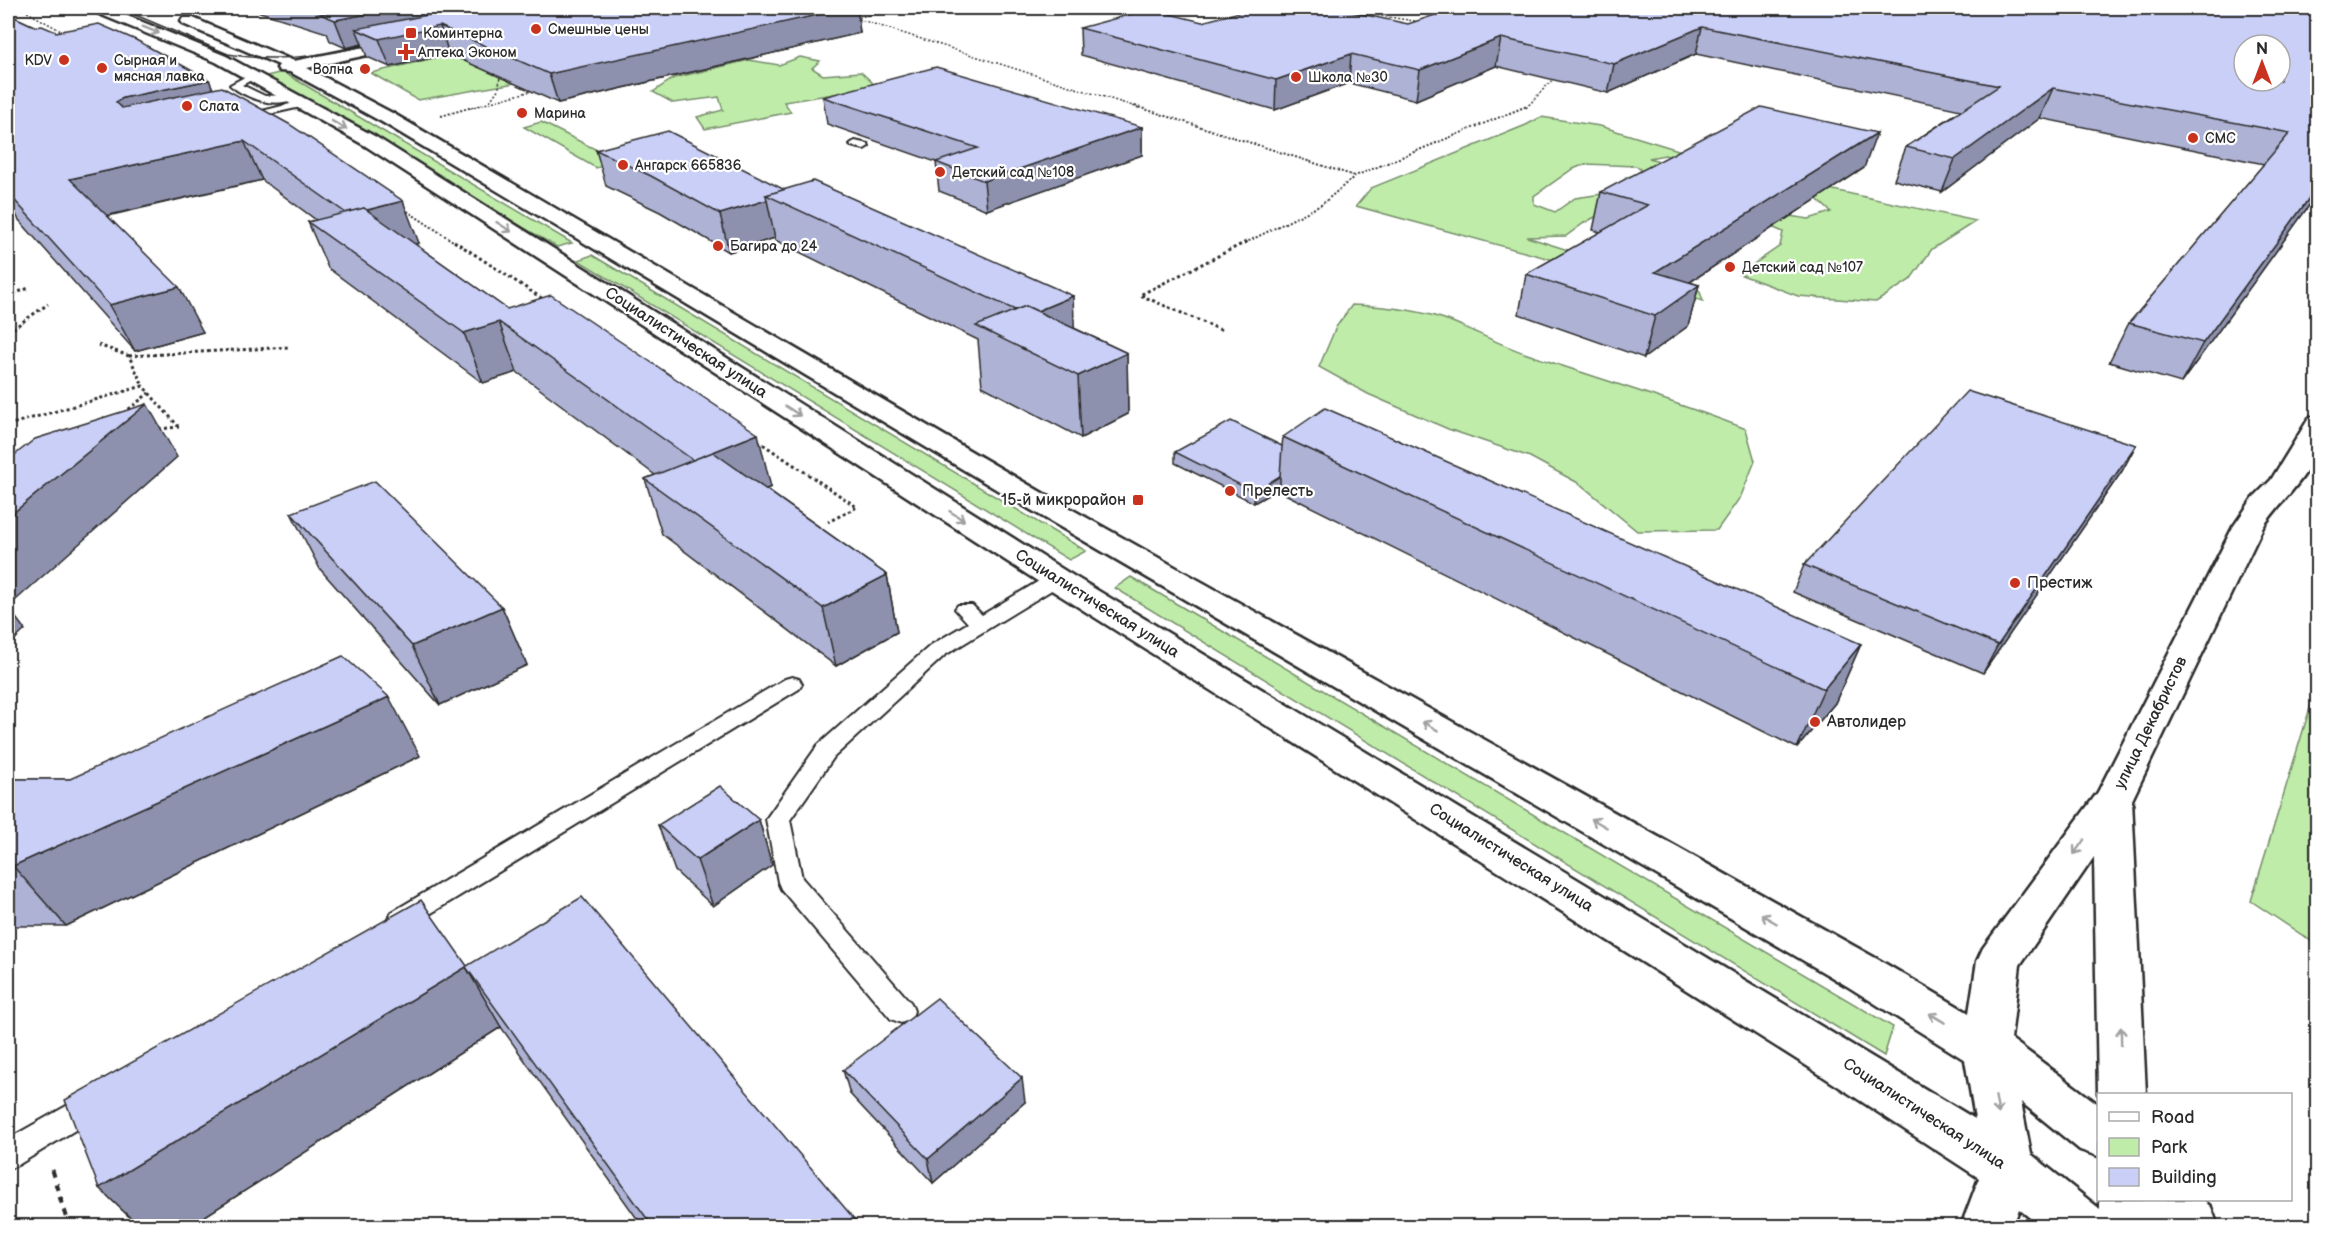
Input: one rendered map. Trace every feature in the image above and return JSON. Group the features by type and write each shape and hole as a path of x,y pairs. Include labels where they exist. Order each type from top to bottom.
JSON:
{"street":[{"name":"Социалистическая улица","path":"97,8 271,77 388,118 1046,507 1863,973 1987,1048 2097,1132"},
{"name":"Социалистическая улица","path":"176,16 1056,579 1824,1050 2008,1168 2082,1227"},
{"path":"271,77 416,33 271,77"},
{"name":"улица Декабристов","path":"2122,1093 2113,800 2248,527 2263,504 2283,485 2318,424"},
{"path":"1988,1227 2008,1168 1987,1048 1999,961 2113,800"},
{"path":"2126,1201 2127,1227"},
{"path":"2168,1201 2192,1227"}],"lane":[{"path":"227,121 271,77"},
{"path":"901,1011 790,882 778,819 826,750 973,617 1056,579"},
{"path":"376,934 792,684"},
{"path":"8,1155 112,1092"}],"path":[{"path":"20,8 70,36"},
{"path":"901,8 854,18 1355,176"},
{"path":"1330,8 1429,23"},
{"path":"489,102 499,88 501,65"},
{"path":"1221,330 1140,296 1321,205 1355,176 1525,109 1556,76"},
{"path":"523,93 532,86"},
{"path":"440,116 534,90"},
{"path":"403,208 549,303"},
{"path":"8,296 29,288"},
{"path":"8,332 48,304"},
{"path":"98,345 129,356 290,347"},
{"path":"129,356 143,386 179,427 155,429"},
{"path":"8,425 143,386"},
{"path":"122,414 149,393"},
{"path":"758,441 857,507 828,522"},
{"path":"41,1135 69,1227"}],"green space":[{"path":"451,54 539,79 418,100 371,73"},
{"path":"800,57 820,61 812,68 823,75 861,72 877,87 784,102 791,112 705,129 697,117 723,110 719,97 673,103 653,92 674,78 749,60 779,65"},
{"path":"283,72 572,243 557,247 262,77"},
{"path":"1541,117 1600,126 1750,172 1976,221 1932,249 1910,280 1876,302 1798,296 1739,274 1780,246 1783,232 1745,215 1757,211 1809,219 1831,212 1809,192 1718,172 1665,155 1649,158 1699,173 1638,187 1626,177 1646,174 1636,166 1585,164 1571,170 1534,196 1534,204 1555,212 1575,198 1602,194 1612,208 1566,236 1527,237 1700,292 1703,301 1356,206 1371,188"},
{"path":"541,122 619,161 596,168 524,127"},
{"path":"592,255 1086,551 1069,560 578,260"},
{"path":"1352,305 1402,309 1439,317 1520,351 1746,429 1755,461 1741,496 1717,530 1637,531 1580,484 1530,457 1448,429 1368,394 1319,367 1336,327"},
{"path":"1131,577 1893,1027 1884,1056 1115,588"},
{"path":"2317,685 2317,945 2251,901"}],"building":[{"path":"320,8 400,8 335,20 320,14 334,12"},
{"path":"463,8 849,8 549,74 440,26 379,39 356,29"},
{"path":"1255,8 1333,8 1408,24 1456,8 2318,8 2318,186 2203,343 2129,323 2290,133 2053,88 1955,159 1906,147 1999,86 1702,27 1614,64 1501,38 1420,70 1351,54 1276,80 1080,28 1150,9 1202,22"},
{"path":"8,14 36,27 42,26 56,32 99,24 136,40 209,80 123,98 116,102 122,108 222,87 289,124 403,201 346,213 244,141 70,179 179,287 109,305 8,193 8,177 13,175 8,171"},
{"path":"936,67 1142,127 984,181 936,162 978,148 823,97"},
{"path":"1761,107 1877,133 1655,272 1699,285 1655,316 1526,274 1648,205 1601,192"},
{"path":"668,131 785,190 766,195 767,200 720,214 651,176 596,150"},
{"path":"813,181 1073,296 1037,311 1026,306 1015,310 766,195"},
{"path":"364,208 507,309 551,295 758,434 693,460 499,322 464,333 308,222"},
{"path":"1026,306 1127,353 1078,376 976,326"},
{"path":"1967,391 2136,445 1998,645 1804,565"},
{"path":"147,404 8,517 8,460 35,439"},
{"path":"1325,408 1861,644 1824,689 1283,437"},
{"path":"1231,421 1282,446 1280,476 1254,492 1175,452"},
{"path":"713,452 887,575 823,608 645,479"},
{"path":"375,481 502,607 412,646 291,513"},
{"path":"343,656 389,697 13,866 8,866 8,779 70,779"},
{"path":"720,786 759,820 697,860 658,825"},
{"path":"582,897 861,1227 653,1227 466,967 99,1188 65,1100 421,900 467,966"},
{"path":"937,998 1022,1078 928,1159 843,1070"}],"tram line":[{"path":"119,8 228,54 247,57 304,56 379,43"}],"place":[{"name":"Смешные цены","path":"536,29"},
{"name":"Коминтерна","path":"411,33"},
{"name":"Аптека Эконом","path":"406,52"},
{"name":"KDV","path":"64,60"},
{"name":"Сырная и мясная лавка","path":"102,68"},
{"name":"Волна","path":"365,69"},
{"name":"Школа №30","path":"1296,77"},
{"name":"Слата","path":"187,106"},
{"name":"Марина","path":"522,113"},
{"name":"СМС","path":"2193,138"},
{"name":"Ангарск 665836","path":"623,165"},
{"name":"Детский сад №108","path":"940,172"},
{"name":"Багира до 24","path":"718,246"},
{"name":"Детский сад №107","path":"1730,267"},
{"name":"Прелесть","path":"1230,491"},
{"name":"15-й микрорайон","path":"1138,500"},
{"name":"Престиж","path":"2015,583"},
{"name":"Автолидер","path":"1815,722"}]}
